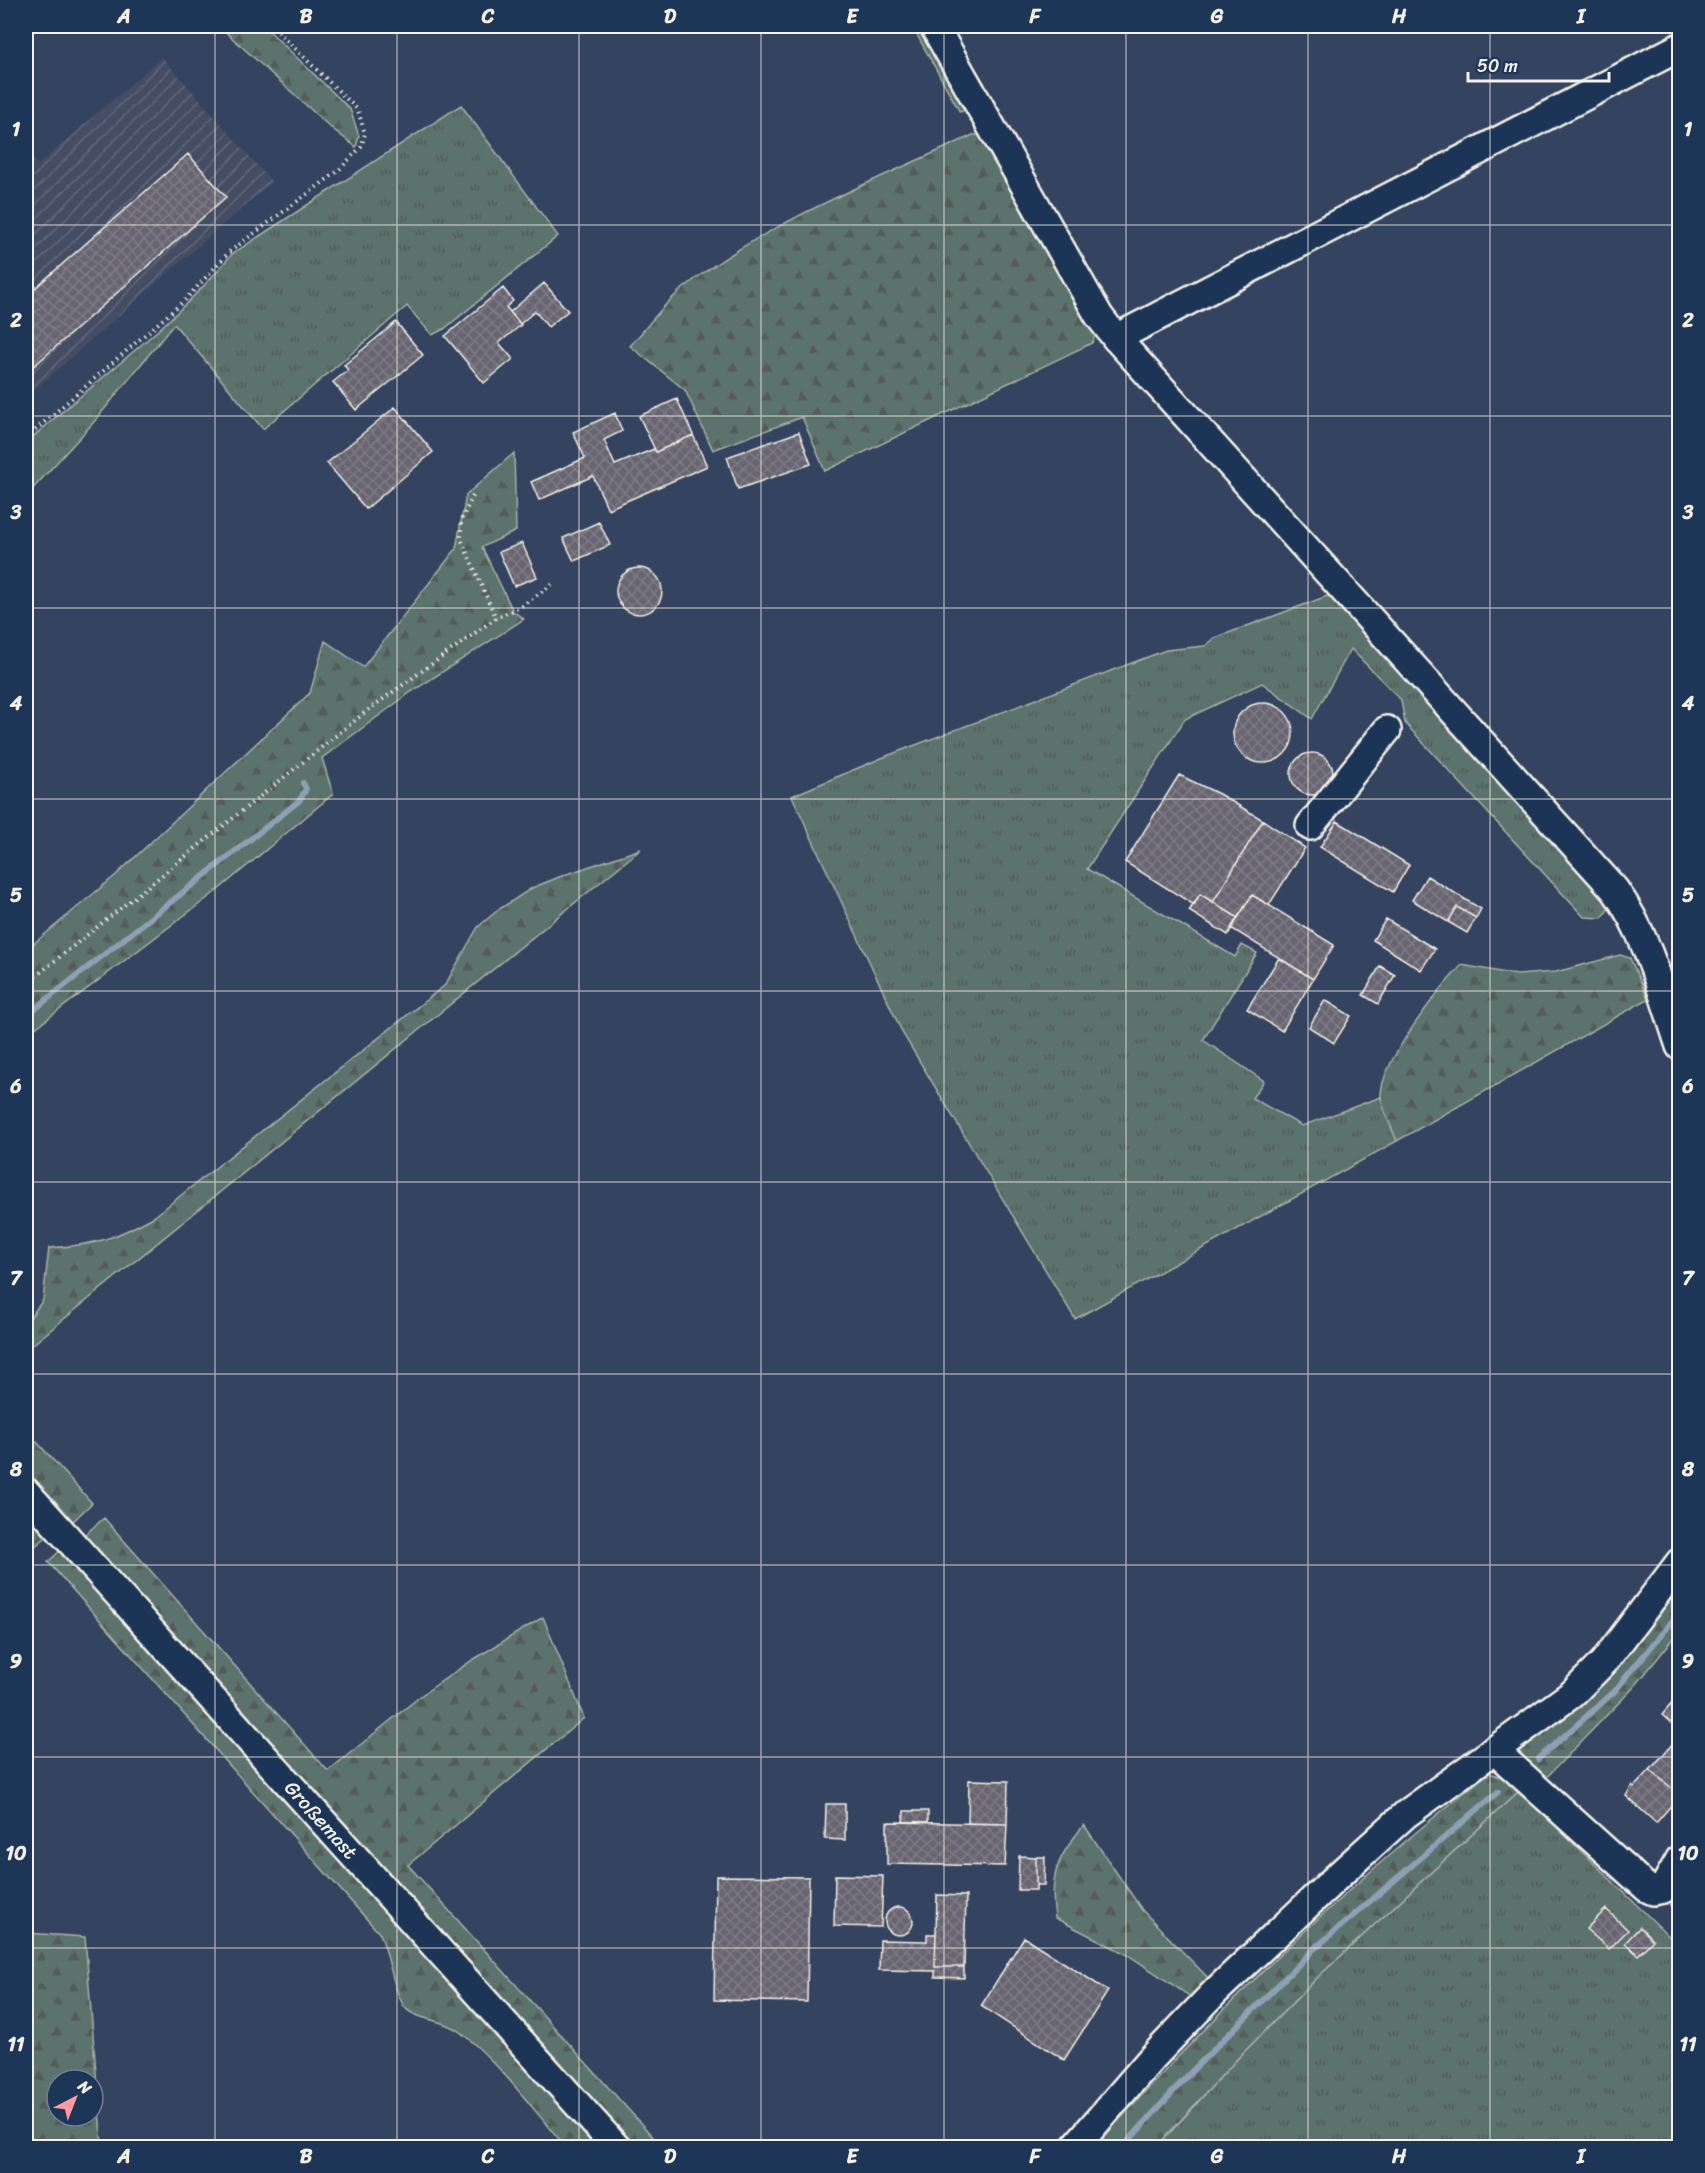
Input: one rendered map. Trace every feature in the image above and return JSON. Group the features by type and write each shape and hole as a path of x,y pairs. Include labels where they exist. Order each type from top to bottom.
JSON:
{"street":[{"path":"934,26 1099,316 1116,338 1615,890 1632,913 1647,947 1680,1046"},
{"path":"1116,338 1680,47"},
{"path":"1310,826 1388,730"},
{"name":"Großemast","path":"26,1492 617,2148"},
{"path":"1074,2148 1159,2051 1216,1991 1341,1873 1406,1814 1572,1694 1596,1670 1680,1562"},
{"path":"1494,1750 1647,1888 1653,1891 1663,1889 1680,1859"}],"path":[{"path":"26,438 185,300 229,252 337,172 361,147 365,134 358,110 272,26"},
{"path":"473,496 461,519 461,539 495,618"},
{"path":"26,984 368,710 495,618 520,607 553,584"}],"shaded area":[{"path":"162,57 272,182 26,397 26,151 38,165"}],"green space":[{"path":"219,26 264,26 350,109 359,136 356,147 330,127"},
{"path":"912,26 929,26 973,106 960,112"},
{"path":"461,105 558,236 444,329 432,335 407,306 263,429 174,324 93,423 26,496 26,443 159,329 185,305 232,254"},
{"path":"973,135 983,135 1097,331 1092,343 825,471 802,417 713,450 685,390 630,346 678,292 752,242 862,185"},
{"path":"514,453 516,531 482,547 513,611 524,619 411,692 322,758 333,794 218,890 26,1035 26,950 116,875 310,693 325,641 363,667 456,549 466,495"},
{"path":"1333,594 1612,904 1602,918 1584,917 1405,723 1401,700 1351,649 1312,719 1262,683 1185,719 1087,869 1235,957 1242,945 1257,953 1203,1040 1264,1081 1252,1098 1302,1126 1381,1097 1397,1141 1075,1319 903,1034 792,796 884,757 1166,650 1205,646 1215,638"},
{"path":"641,849 26,1350 26,1323 43,1300 49,1248 104,1240 155,1216 445,985 478,927 498,910 532,888"},
{"path":"1620,955 1630,958 1648,999 1397,1141 1382,1102 1383,1083 1412,1028 1439,991 1462,965 1517,975 1556,972"},
{"path":"26,1430 92,1503 67,1527 26,1480"},
{"path":"26,1507 50,1534 34,1547 26,1538"},
{"path":"104,1518 328,1771 423,1694 471,1661 543,1617 584,1718 408,1865 662,2147 631,2147 82,1537"},
{"path":"63,1548 604,2147 566,2147 475,2044 453,2027 414,2014 403,2005 380,1934 48,1562"},
{"path":"1679,1589 1679,1632 1635,1686 1540,1784 1522,1763 1518,1750 1596,1688 1630,1652"},
{"path":"1489,1773 1507,1779 1519,1791 1319,1976 1238,2058 1156,2147 1094,2148 1234,1999 1283,1952 1384,1860"},
{"path":"1519,1791 1673,1940 1680,2017 1679,2147 1156,2148 1238,2058 1319,1976"},
{"path":"1084,1825 1142,1910 1213,1983 1194,1999 1128,1955 1055,1918 1053,1890 1057,1868 1067,1847"},
{"path":"26,1933 85,1937 96,2068 45,2068 45,2128 100,2128 102,2147 26,2147"}],"building":[{"path":"188,154 226,197 34,366 26,356 26,296"},
{"path":"544,283 568,311 548,327 535,311 520,324 510,312"},
{"path":"503,288 513,301 506,307 521,325 499,343 513,359 484,383 445,336"},
{"path":"396,322 423,355 356,410 333,382 348,370 344,365"},
{"path":"677,399 693,435 656,452 639,416"},
{"path":"395,407 433,452 366,509 327,463"},
{"path":"615,413 622,431 604,440 615,465 654,449 656,452 693,435 707,466 608,509 593,476 539,500 531,482 585,458 573,432"},
{"path":"799,432 811,464 738,489 727,457"},
{"path":"599,522 610,545 574,561 563,538"},
{"path":"522,543 537,577 514,586 499,552"},
{"path":"639,568 655,575 662,591 655,607 639,614 623,607 616,591 623,575"},
{"path":"1257,703 1269,703 1280,708 1288,716 1293,733 1291,745 1280,758 1269,763 1257,763 1246,758 1238,750 1233,739 1233,727 1238,716 1246,708"},
{"path":"1312,753 1320,754 1327,759 1332,766 1332,782 1327,789 1320,794 1312,795 1304,794 1297,789 1292,782 1291,774 1292,766 1297,759 1304,754"},
{"path":"1179,775 1219,794 1263,820 1213,902 1200,894 1194,905 1125,862"},
{"path":"1263,820 1305,848 1269,905 1252,895 1238,918 1213,902"},
{"path":"1337,821 1409,865 1393,892 1320,847"},
{"path":"1427,876 1481,909 1476,918 1457,907 1448,922 1412,900"},
{"path":"1200,894 1238,918 1228,935 1189,911"},
{"path":"1252,895 1334,945 1313,979 1231,928"},
{"path":"1457,907 1476,918 1467,933 1448,922"},
{"path":"1386,919 1435,949 1421,970 1373,940"},
{"path":"1279,958 1313,979 1282,1031 1247,1009"},
{"path":"1380,966 1395,975 1378,1004 1363,995"},
{"path":"1325,1000 1351,1016 1334,1043 1309,1027"},
{"path":"1680,1694 1680,1714 1671,1723 1662,1715"},
{"path":"1680,1735 1680,1795 1650,1770"},
{"path":"1650,1770 1680,1795 1656,1823 1626,1796 1632,1785 1634,1787"},
{"path":"969,1780 1008,1781 1007,1824 968,1823"},
{"path":"826,1804 845,1804 845,1840 825,1839"},
{"path":"904,1811 928,1811 928,1822 903,1822"},
{"path":"887,1822 1007,1824 1005,1866 887,1864"},
{"path":"1019,1856 1036,1857 1036,1890 1018,1890"},
{"path":"1036,1857 1045,1857 1044,1885 1036,1885"},
{"path":"835,1875 883,1876 881,1927 834,1926"},
{"path":"716,1876 809,1877 807,2002 714,2000"},
{"path":"1675,1886 1680,1887 1680,1908 1671,1907"},
{"path":"937,1895 966,1896 964,1967 935,1967"},
{"path":"899,1907 909,1911 913,1921 909,1931 899,1935 889,1931 885,1921 889,1911"},
{"path":"1606,1909 1628,1930 1609,1949 1586,1929"},
{"path":"1640,1927 1653,1940 1638,1955 1625,1943"},
{"path":"927,1934 936,1934 935,1967 964,1967 964,1978 935,1977 935,1971 879,1970 880,1940 927,1941"},
{"path":"1024,1937 1108,1991 1064,2060 981,2006"}],"waterway":[{"path":"26,1016 299,801 306,789 303,783"},
{"path":"1538,1759 1613,1693 1680,1612"},
{"path":"1122,2148 1190,2073 1314,1949 1498,1792"}]}
